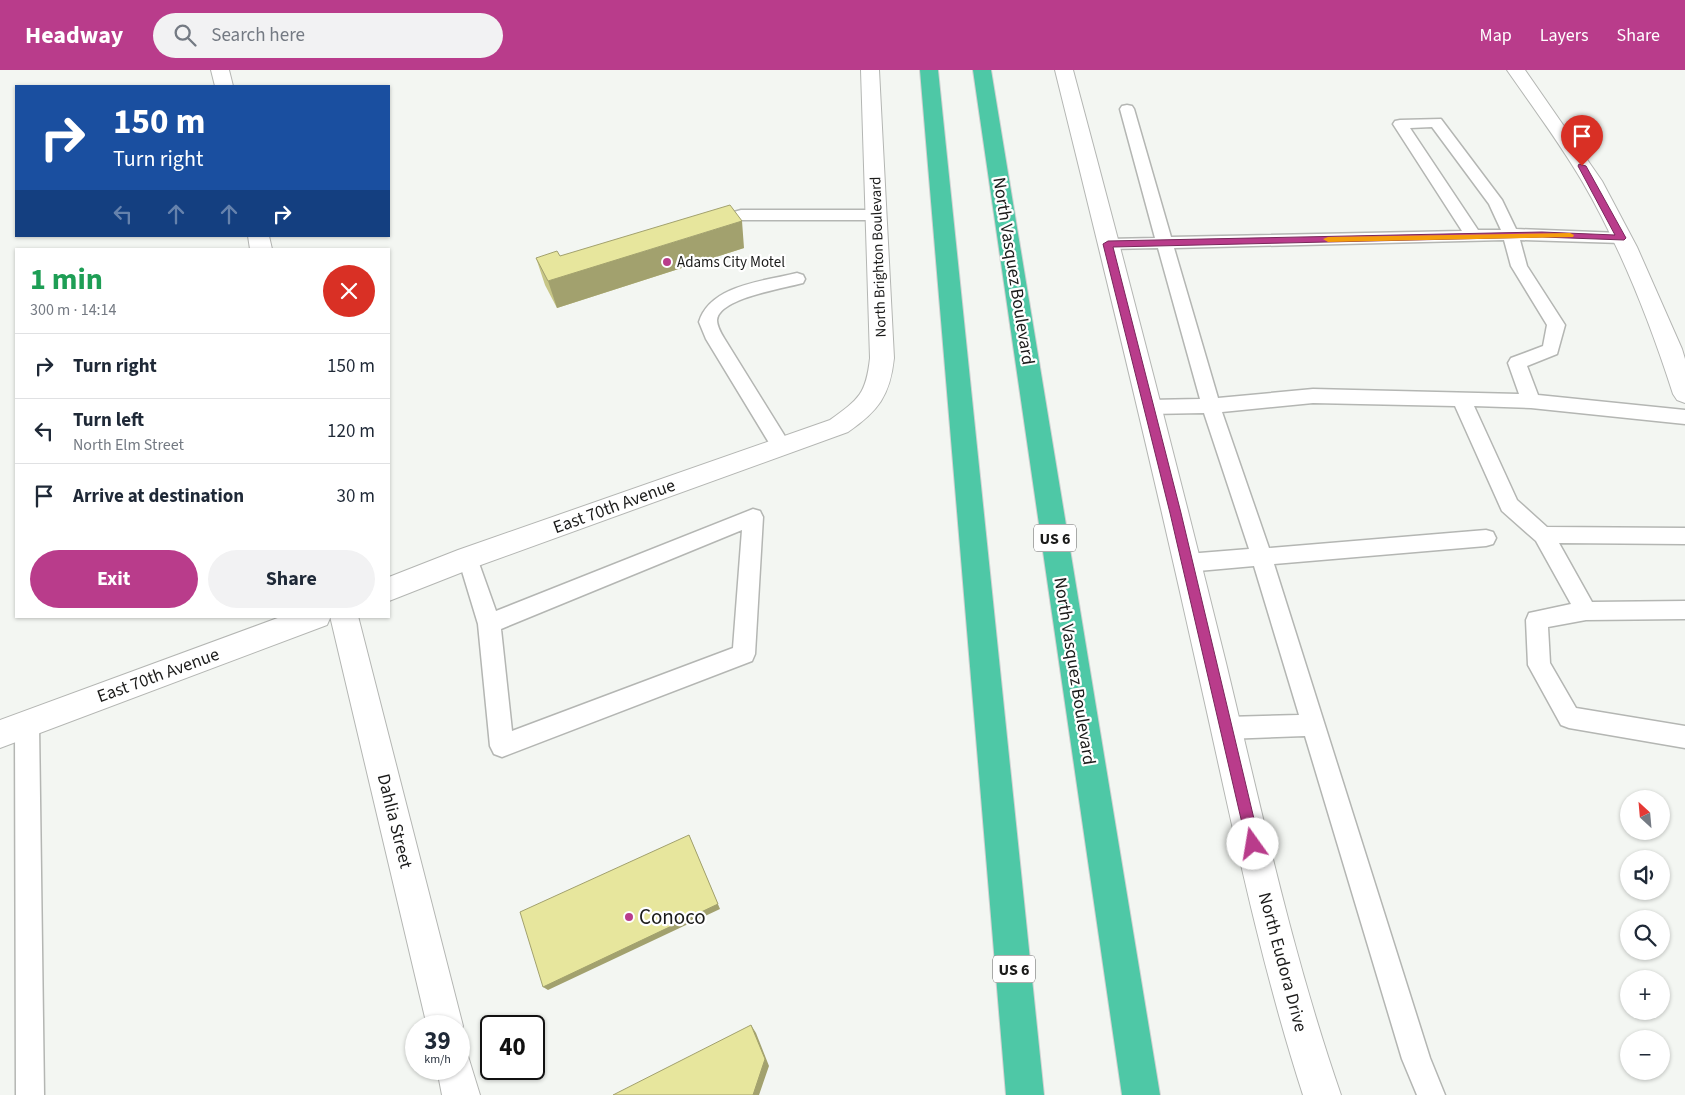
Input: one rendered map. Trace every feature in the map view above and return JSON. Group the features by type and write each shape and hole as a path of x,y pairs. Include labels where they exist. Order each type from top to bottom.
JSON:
{"highway":[{"name":"US 6","path":"930,70 1025,1095"},
{"name":"North Vasquez Boulevard","path":"982,70 1140,1095"}],"street":[{"path":"220,70 224,85"},
{"name":"North Brighton Boulevard","path":"839,426 862,410 872,398 880,381 882,358 870,70"},
{"name":"North Eudora Drive","path":"1064,70 1187,563 1275,941 1305,1048 1322,1095"},
{"path":"1516,70 1587,174 1621,238 1670,349 1685,394"},
{"name":"East 70th Avenue","path":"390,589 468,558 839,426"},
{"name":"East 70th Avenue","path":"0,734 312,618"},
{"name":"Dahlia Street","path":"344,618 442,1015"},
{"path":"458,1080 461,1095"}],"lane":[{"path":"1127,109 1212,406 1262,558 1416,1059 1431,1095"},
{"path":"1474,236 1400,124 1436,122 1496,203 1511,235 1519,266 1556,325 1551,350 1517,363 1531,401"},
{"path":"695,229 741,215 877,216"},
{"path":"1108,244 1511,235 1621,238"},
{"path":"781,446 715,339 708,322 712,310 723,301 758,288 797,279"},
{"path":"1148,406 1212,406 1313,396 1460,399 1531,401 1685,417"},
{"path":"1460,399 1509,505 1543,535 1586,611"},
{"path":"468,558 489,624 502,746 744,654 753,518 489,624"},
{"path":"1543,535 1685,536"},
{"path":"1187,563 1486,538"},
{"path":"1685,610 1586,611 1537,620 1539,665 1569,717 1685,737"},
{"path":"27,724 30,1095"},
{"path":"1226,728 1314,725"}],"building":[{"path":"730,205 742,221 548,281 536,258 557,251 560,256"},
{"path":"689,835 718,904 543,987 520,912"},
{"path":"751,1025 765,1059 753,1095 613,1095"}],"slow traffic":[{"path":"1328,239 1570,235"}],"place":[{"name":"Adams City Motel","path":"667,262"},
{"name":"Conoco","path":"629,917"}],"route":[{"path":"1253,844 1175,513 1108,244 1542,234 1621,238 1592,181 1582,166"}]}
